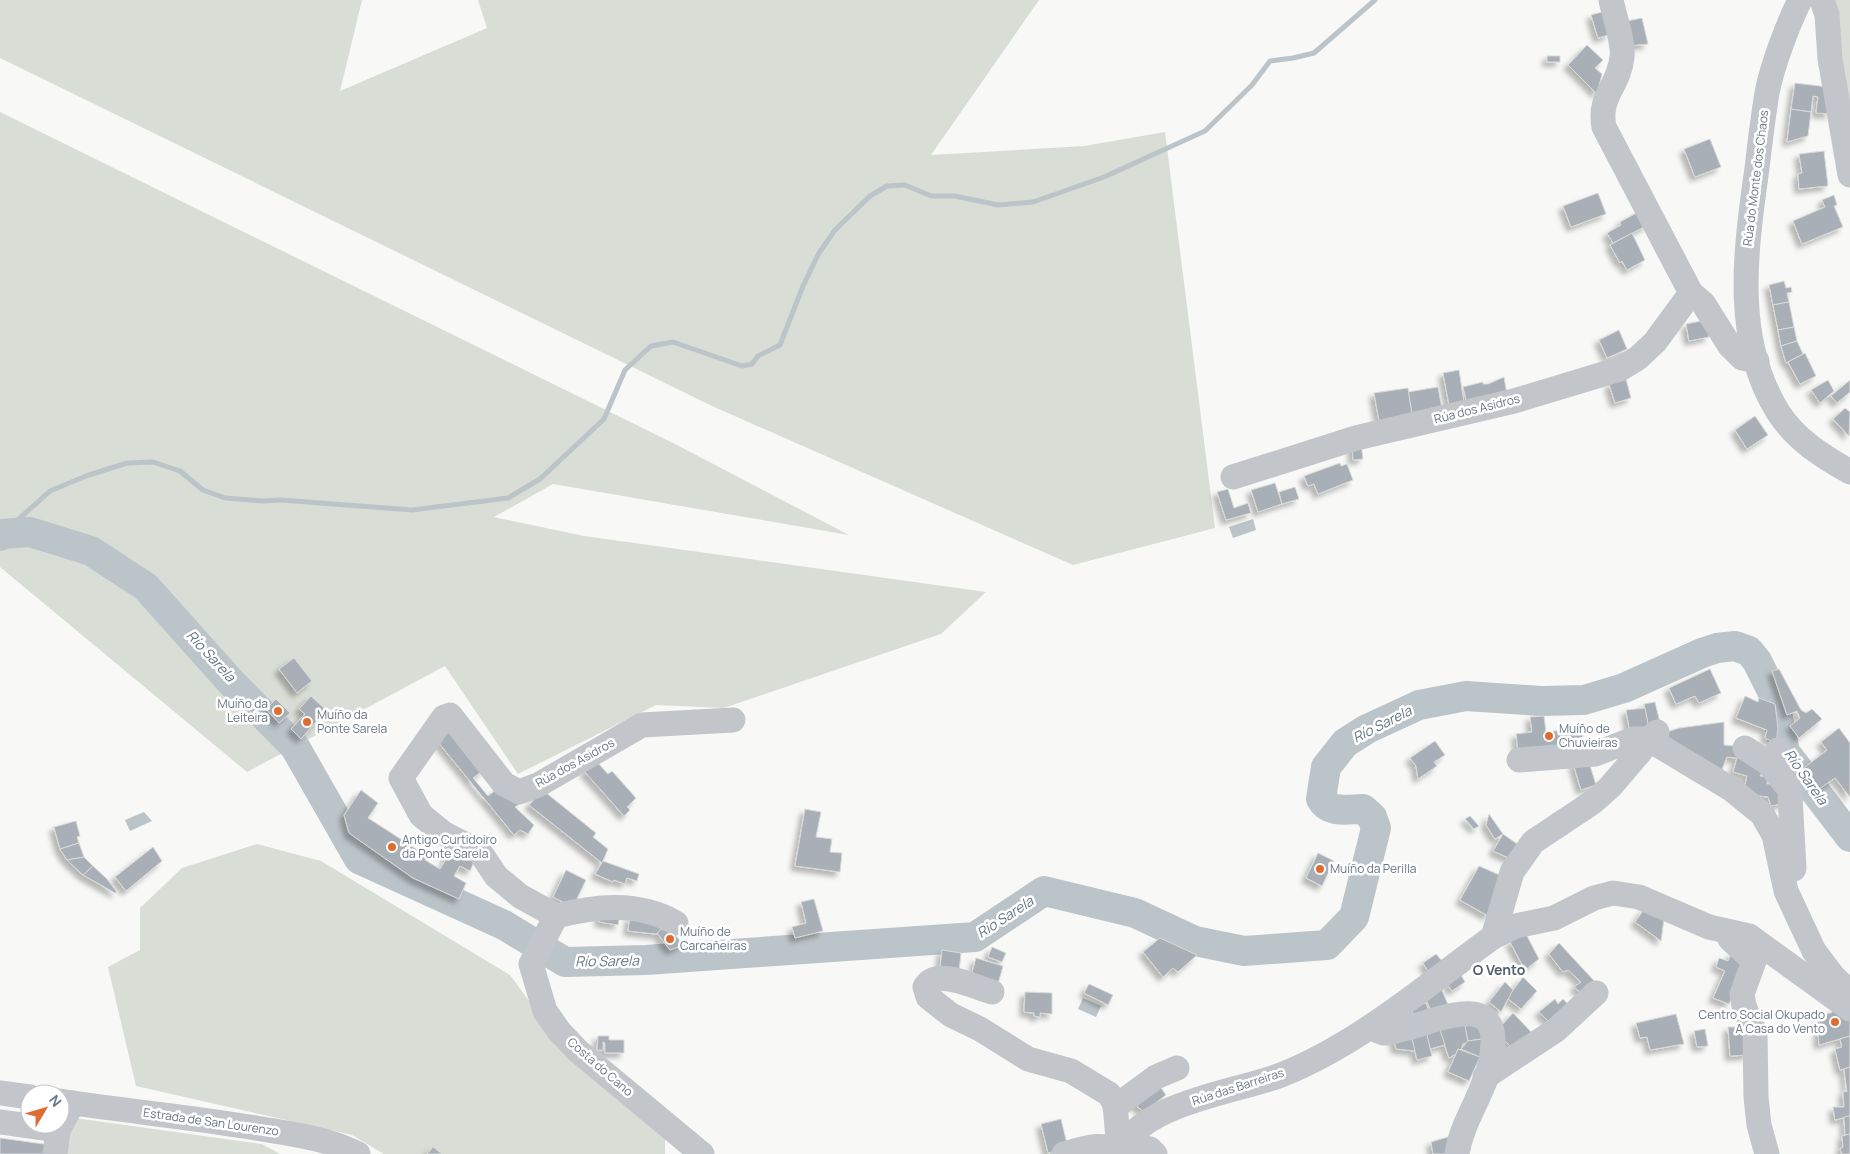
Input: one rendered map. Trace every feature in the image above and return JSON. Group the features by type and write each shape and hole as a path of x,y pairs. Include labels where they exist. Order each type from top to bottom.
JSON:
{"street":[{"path":"1611,0 1623,55 1616,80 1604,100 1601,114 1604,127 1691,293 1703,303 1736,352 1742,358 1757,361"},
{"name":"Rúa do Monte dos Chaos","path":"1800,0 1792,16 1767,90 1745,264 1748,326 1757,361 1778,411 1790,428 1821,456 1850,472"},
{"path":"1822,0 1827,15 1830,59 1850,175"},
{"name":"Rúa dos Asidros","path":"1233,477 1341,443 1514,401 1620,369 1638,358 1655,342 1691,293"},
{"name":"Rúa dos Asidros","path":"555,919 520,896 496,876 480,852 442,833 421,815 401,778 444,717 450,715 504,784 519,792 538,785 642,725 733,720"},
{"path":"1519,760 1595,754 1634,739 1654,734 1731,789 1762,814 1774,835 1786,891 1814,951 1833,976 1850,993"},
{"path":"1493,937 1512,872 1533,842 1593,802 1615,782 1654,734"},
{"path":"1745,748 1768,763 1784,782 1790,799"},
{"path":"1778,750 1789,778 1796,914"},
{"name":"Rúa das Barreiras","path":"1125,1148 1159,1116 1193,1100 1280,1075 1358,1037 1493,937 1515,926 1554,918 1594,898 1613,893 1639,897 1715,928"},
{"path":"555,919 601,906 620,906 666,917 676,923"},
{"name":"Costa do Cano","path":"555,919 532,958 531,964 545,1011 559,1031 578,1051 702,1154"},
{"path":"1715,928 1749,936 1850,1009"},
{"path":"1715,928 1742,947 1754,961 1742,994 1744,1006 1755,1034 1756,1098 1759,1125 1767,1154"},
{"path":"992,992 947,978 935,977 928,981 925,987 928,997 951,1015 980,1029 1028,1058 1071,1071 1108,1094 1115,1107 1125,1148"},
{"path":"1485,1077 1556,1030 1596,993"},
{"path":"1370,1027 1384,1033 1468,1012 1484,1016 1489,1022 1494,1036 1491,1062 1460,1137 1457,1154"},
{"path":"1115,1107 1156,1077 1177,1068"},
{"path":"0,1093 20,1096"},
{"name":"Estrada de San Lourenzo","path":"70,1102 224,1122 313,1146 353,1152"},
{"path":"0,1122 56,1142"},
{"path":"1064,1154 1094,1145 1125,1148 1141,1147 1150,1149 1155,1154"}],"shaded area":[{"path":"0,0 362,0 340,91 487,28 478,0 1039,0 931,155 1084,146 1165,132 1215,528 1073,565 712,406 0,58"},
{"path":"1835,0 1850,0 1850,138"},
{"path":"0,112 675,444 849,535 553,484 494,517 584,536 986,592 941,634 724,708 656,705 518,774 445,666 247,772 0,567"},
{"path":"1253,519 1256,530 1233,538 1229,527"},
{"path":"144,812 152,821 130,831 125,820"},
{"path":"257,844 321,861 510,975 558,1040 665,1134 665,1154 384,1154 352,1135 136,1086 108,967 140,950 140,908 182,868"},
{"path":"1083,998 1101,1006 1096,1017 1078,1009"},
{"path":"75,1118 262,1144 280,1154 66,1154 66,1134 70,1134 70,1127"}],"building":[{"path":"1602,12 1609,35 1598,38 1591,15"},
{"path":"1642,18 1648,44 1628,46 1622,22"},
{"path":"1587,45 1603,60 1595,68 1602,74 1597,94 1568,65"},
{"path":"1547,56 1560,56 1560,62 1547,62"},
{"path":"1795,83 1828,87 1830,114 1816,113 1818,97 1813,96 1811,112 1791,109"},
{"path":"1791,109 1811,112 1808,136 1787,142"},
{"path":"1710,139 1721,167 1695,177 1684,149"},
{"path":"1824,151 1828,186 1799,189 1798,174 1802,173 1799,154"},
{"path":"1598,193 1606,214 1571,227 1563,206"},
{"path":"1834,195 1837,205 1834,206 1843,227 1802,244 1793,221 1825,207 1822,200"},
{"path":"1640,211 1648,225 1613,243 1607,233 1621,225 1620,222"},
{"path":"1632,233 1645,260 1627,270 1622,261 1620,263 1610,245"},
{"path":"1784,281 1786,288 1791,287 1792,292 1787,293 1789,302 1773,305 1769,285"},
{"path":"1789,302 1794,327 1778,330 1773,305"},
{"path":"1706,320 1709,337 1689,341 1686,324"},
{"path":"1794,327 1797,341 1781,346 1778,330"},
{"path":"1619,330 1627,349 1607,358 1599,340"},
{"path":"1797,341 1803,354 1786,363 1781,346"},
{"path":"1805,353 1816,376 1800,384 1788,362"},
{"path":"1459,370 1464,403 1449,405 1443,373"},
{"path":"1504,377 1507,395 1467,403 1463,387 1483,382 1483,384 1488,384"},
{"path":"1626,379 1631,398 1615,403 1609,384"},
{"path":"1828,380 1834,391 1820,403 1811,390"},
{"path":"1850,380 1850,392 1837,403 1831,396"},
{"path":"1438,387 1442,409 1412,414 1408,392"},
{"path":"1408,388 1412,415 1380,426 1374,393"},
{"path":"1845,408 1850,412 1849,436 1833,419"},
{"path":"1755,416 1768,435 1747,449 1735,430"},
{"path":"1361,444 1363,459 1353,460 1352,445"},
{"path":"1340,463 1341,466 1347,464 1353,480 1318,494 1314,484 1308,486 1304,476"},
{"path":"1275,483 1282,504 1258,512 1251,490"},
{"path":"1295,487 1299,499 1282,504 1279,492"},
{"path":"1228,489 1234,508 1248,503 1251,513 1226,520 1217,492"},
{"path":"294,658 312,681 297,693 279,669"},
{"path":"1710,669 1721,693 1699,703 1695,696 1676,704 1669,688"},
{"path":"1779,669 1801,710 1806,713 1812,709 1822,719 1799,738 1790,726 1800,718 1797,711 1787,715 1772,671"},
{"name":"Muíño da Ponte Sarela","path":"311,696 326,710 301,739 291,729 305,714 299,709"},
{"path":"1745,696 1758,702 1759,698 1775,704 1778,729 1776,743 1765,738 1767,730 1736,718"},
{"name":"Muíño da Leiteira","path":"276,699 290,713 279,723 266,709"},
{"path":"1655,702 1661,727 1649,729 1644,704"},
{"path":"1645,708 1649,729 1630,733 1626,710"},
{"name":"Muíño de Chuvieiras","path":"1544,716 1546,732 1582,728 1583,737 1575,739 1576,751 1518,751 1516,734 1532,732 1530,717"},
{"path":"1724,722 1724,745 1735,746 1767,766 1760,776 1768,777 1767,784 1780,783 1785,803 1771,806 1768,797 1743,794 1747,776 1733,772 1737,758 1727,757 1719,777 1661,734 1679,728"},
{"path":"452,726 485,769 473,778 488,796 500,787 521,803 515,807 534,825 528,834 520,830 514,835 438,742"},
{"path":"1839,728 1850,743 1850,797 1835,778 1819,789 1804,768 1827,750 1821,742"},
{"path":"1435,741 1445,755 1434,762 1437,766 1418,779 1416,766 1410,758"},
{"path":"1588,759 1596,785 1581,790 1573,763"},
{"path":"596,761 608,774 612,771 636,798 627,807 630,810 624,816 584,771"},
{"name":"Antigo Curtidoiro da Ponte Sarela","path":"361,790 378,803 368,818 427,856 425,860 440,869 448,856 442,853 449,842 477,855 470,871 460,866 454,876 466,883 459,899 413,878 349,833 344,815"},
{"path":"545,792 596,833 593,837 608,849 602,863 529,805 539,794"},
{"path":"805,809 821,812 816,837 832,839 830,852 842,853 840,872 795,866"},
{"path":"1489,814 1503,834 1495,839 1486,825"},
{"path":"1470,816 1479,826 1474,829 1465,819"},
{"path":"76,821 80,836 77,837 79,843 60,849 54,827"},
{"path":"1503,834 1520,846 1511,859 1493,851"},
{"path":"79,843 84,857 67,860 60,849"},
{"path":"153,847 162,861 126,891 115,877"},
{"name":"Muíño da Perilla","path":"1318,853 1334,861 1322,886 1306,878"},
{"path":"84,857 93,866 83,875 67,860"},
{"path":"603,861 639,874 637,881 627,878 625,884 614,880 613,882 595,874"},
{"path":"93,866 117,892 115,893 83,875"},
{"path":"1479,866 1504,877 1488,916 1460,900"},
{"path":"566,870 586,880 573,907 553,897"},
{"path":"814,899 823,931 795,938 792,927 806,923 801,902"},
{"path":"1645,908 1664,919 1661,941 1635,922"},
{"path":"600,912 620,915 618,925 599,922"},
{"path":"630,916 668,924 656,934 628,931"},
{"name":"Muíño de Carcañeiras","path":"667,924 683,945 670,950 657,933"},
{"path":"1526,934 1539,959 1525,970 1510,942"},
{"path":"1160,938 1197,955 1178,972 1173,968 1163,977 1143,952"},
{"path":"1559,943 1598,985 1585,996 1574,987 1581,982 1568,970 1563,972 1549,954"},
{"path":"992,947 1006,953 1002,962 988,957"},
{"path":"942,950 961,953 959,972 940,969"},
{"path":"1732,952 1746,960 1729,1004 1713,998 1725,971 1716,967 1719,958 1728,961"},
{"path":"1436,954 1443,962 1429,973 1423,963"},
{"path":"976,958 1003,966 998,984 971,976"},
{"path":"1461,975 1465,982 1452,991 1447,984"},
{"path":"1523,977 1537,991 1521,1009 1507,998"},
{"path":"1505,982 1513,990 1501,1012 1489,1002"},
{"path":"1089,984 1113,995 1108,1005 1084,993"},
{"path":"1442,990 1449,1007 1432,1013 1425,997"},
{"path":"1025,992 1052,993 1052,1014 1040,1013 1040,1017 1034,1016 1034,1013 1024,1012"},
{"path":"1555,999 1558,1004 1563,999 1573,1010 1554,1027 1539,1012"},
{"path":"1426,1003 1432,1019 1416,1024 1411,1008"},
{"name":"Centro Social Okupado A Casa do Vento","path":"1838,1007 1850,1015 1850,1036 1819,1045 1818,1030 1822,1030 1817,1014 1831,1013"},
{"path":"1513,1013 1535,1036 1517,1053 1499,1035 1501,1026"},
{"path":"1676,1014 1684,1044 1650,1050 1647,1037 1640,1038 1636,1023"},
{"path":"1465,1024 1468,1042 1463,1044 1461,1050 1458,1049 1456,1054 1449,1058 1439,1029"},
{"path":"1480,1024 1482,1039 1468,1041 1465,1026"},
{"path":"1728,1027 1747,1027 1748,1055 1730,1056"},
{"path":"1705,1029 1708,1046 1697,1047 1694,1031"},
{"path":"1440,1030 1445,1045 1430,1049 1426,1033"},
{"path":"1426,1031 1432,1056 1417,1060 1411,1035"},
{"path":"1411,1035 1415,1051 1396,1049 1393,1036"},
{"path":"598,1036 609,1036 609,1040 624,1040 624,1053 605,1053 605,1043 603,1042 603,1050 597,1050"},
{"path":"1850,1036 1850,1067 1840,1070 1835,1049 1842,1047 1840,1039"},
{"path":"1482,1039 1480,1057 1461,1049 1468,1041"},
{"path":"1458,1049 1480,1057 1469,1081 1448,1072"},
{"path":"1850,1067 1850,1116 1835,1120 1833,1107 1844,1107 1843,1091 1847,1092 1844,1069"},
{"path":"1157,1082 1166,1095 1144,1112 1130,1101"},
{"path":"1850,1116 1850,1134 1845,1135 1844,1117"},
{"path":"1061,1119 1068,1148 1048,1153 1041,1124"},
{"path":"1850,1134 1850,1154 1842,1154 1840,1149 1843,1147 1842,1136"},
{"path":"1448,1137 1449,1154 1433,1154 1431,1142"},
{"path":"0,1138 51,1145 50,1154 0,1154"},
{"path":"433,1147 442,1154 427,1154"}],"waterway":[{"path":"2,534 50,491 86,476 127,463 153,462 180,471 203,490 225,498 263,501 281,500 412,510 508,498 540,479 604,419 625,370 651,346 673,342 742,366 752,364 758,356 780,345 803,286 819,253 835,230 870,196 887,186 905,185 931,196 955,196 998,205 1033,202 1104,177 1205,131 1252,85 1270,61 1314,53 1375,0"},
{"name":"Río Sarela","path":"0,536 2,534 30,532 91,551 146,587 230,681 295,747 359,859 504,925 565,962 646,960 975,937 1044,891 1135,913 1195,941 1244,951 1327,945 1354,917 1376,828 1372,817 1363,809 1334,809 1325,804 1321,799 1326,767 1345,743 1367,729 1419,705 1466,696 1541,701 1584,700 1624,688 1702,653 1717,648 1735,646 1749,651 1757,661 1773,693 1785,752 1850,837"}],"place":[{"name":"Muíño da Leiteira","path":"278,711"},
{"name":"Muíño da Ponte Sarela","path":"307,722"},
{"name":"Muíño de Chuvieiras","path":"1549,736"},
{"name":"Antigo Curtidoiro da Ponte Sarela","path":"392,847"},
{"name":"Muíño da Perilla","path":"1320,869"},
{"name":"Muíño de Carcañeiras","path":"670,939"},
{"name":"Centro Social Okupado A Casa do Vento","path":"1835,1022"}],"district":[{"name":"O Vento","path":"1499,970"}]}
